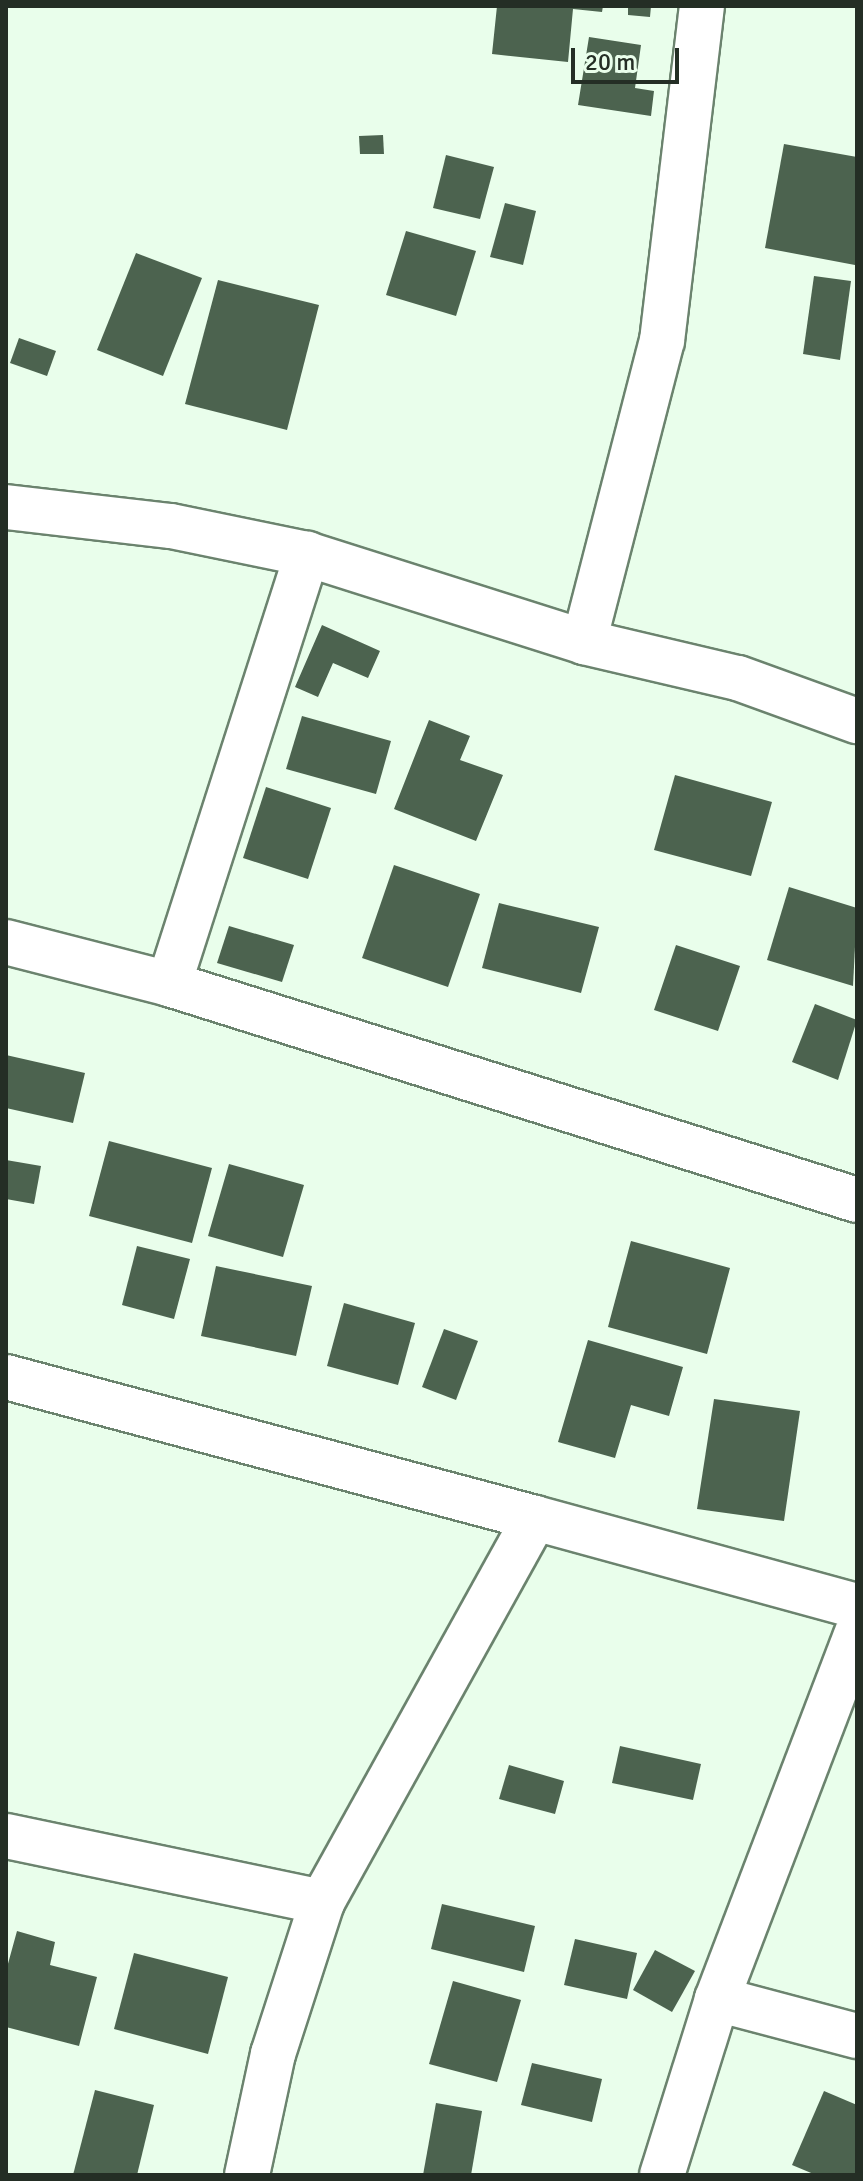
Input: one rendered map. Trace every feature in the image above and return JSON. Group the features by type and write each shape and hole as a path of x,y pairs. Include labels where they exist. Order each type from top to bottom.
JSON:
{"street":[{"path":"584,642 662,341 702,6"},
{"path":"6,507 171,526 307,554 584,642 738,678 857,721"},
{"path":"169,984 307,554"},
{"path":"6,942 169,984 857,1200"},
{"path":"6,1377 857,1606"},
{"path":"247,2175 273,2054 322,1902 535,1518"},
{"path":"662,2175 717,1999 857,1633"},
{"path":"6,1836 322,1902"},
{"path":"717,1999 857,2036"}],"building":[{"path":"497,6 603,6 602,12 573,9 568,62 492,54"},
{"path":"628,6 651,6 650,17 628,15"},
{"path":"589,37 641,45 635,88 654,91 651,116 578,105"},
{"path":"383,135 384,154 360,154 359,136"},
{"path":"784,144 857,157 855,265 765,248"},
{"path":"446,155 494,167 480,219 433,208"},
{"path":"505,203 536,211 523,265 490,257"},
{"path":"406,231 476,251 456,316 386,295"},
{"path":"136,253 202,278 163,376 97,350"},
{"path":"814,276 851,281 840,360 803,354"},
{"path":"218,280 319,305 287,430 185,404"},
{"path":"19,338 56,351 47,376 10,363"},
{"path":"322,625 380,651 368,678 333,663 318,697 295,687"},
{"path":"302,716 391,741 376,794 286,769"},
{"path":"429,720 470,736 460,760 503,775 476,841 394,809"},
{"path":"675,775 772,802 751,876 654,850"},
{"path":"266,787 331,808 308,879 243,858"},
{"path":"394,865 480,894 448,987 362,958"},
{"path":"789,887 857,908 853,986 767,960"},
{"path":"499,903 599,927 581,993 482,968"},
{"path":"229,926 294,945 282,982 217,963"},
{"path":"676,945 740,966 718,1031 654,1010"},
{"path":"815,1004 857,1020 838,1080 792,1062"},
{"path":"6,1055 85,1073 73,1123 6,1108"},
{"path":"109,1141 212,1168 192,1243 89,1216"},
{"path":"6,1160 41,1166 34,1204 6,1199"},
{"path":"229,1164 304,1185 283,1257 208,1236"},
{"path":"631,1241 730,1268 707,1354 608,1327"},
{"path":"137,1246 190,1259 174,1319 122,1305"},
{"path":"216,1266 312,1286 296,1356 201,1336"},
{"path":"344,1303 415,1323 398,1385 327,1366"},
{"path":"444,1329 478,1341 456,1400 422,1387"},
{"path":"588,1340 683,1367 669,1416 631,1405 615,1458 558,1442"},
{"path":"714,1399 800,1411 784,1521 697,1509"},
{"path":"620,1746 701,1764 693,1800 612,1783"},
{"path":"509,1765 564,1781 555,1814 499,1799"},
{"path":"442,1904 535,1926 524,1972 431,1949"},
{"path":"17,1931 55,1942 50,1965 97,1977 79,2046 6,2027 6,1971"},
{"path":"575,1939 637,1953 627,1999 564,1985"},
{"path":"655,1950 695,1971 672,2012 633,1990"},
{"path":"134,1953 228,1977 208,2054 114,2029"},
{"path":"453,1981 521,2000 497,2082 429,2064"},
{"path":"532,2063 602,2079 592,2122 521,2105"},
{"path":"95,2090 154,2105 137,2175 73,2175"},
{"path":"824,2091 857,2105 857,2175 816,2175 792,2165"},
{"path":"436,2103 482,2111 471,2175 423,2175"}]}
